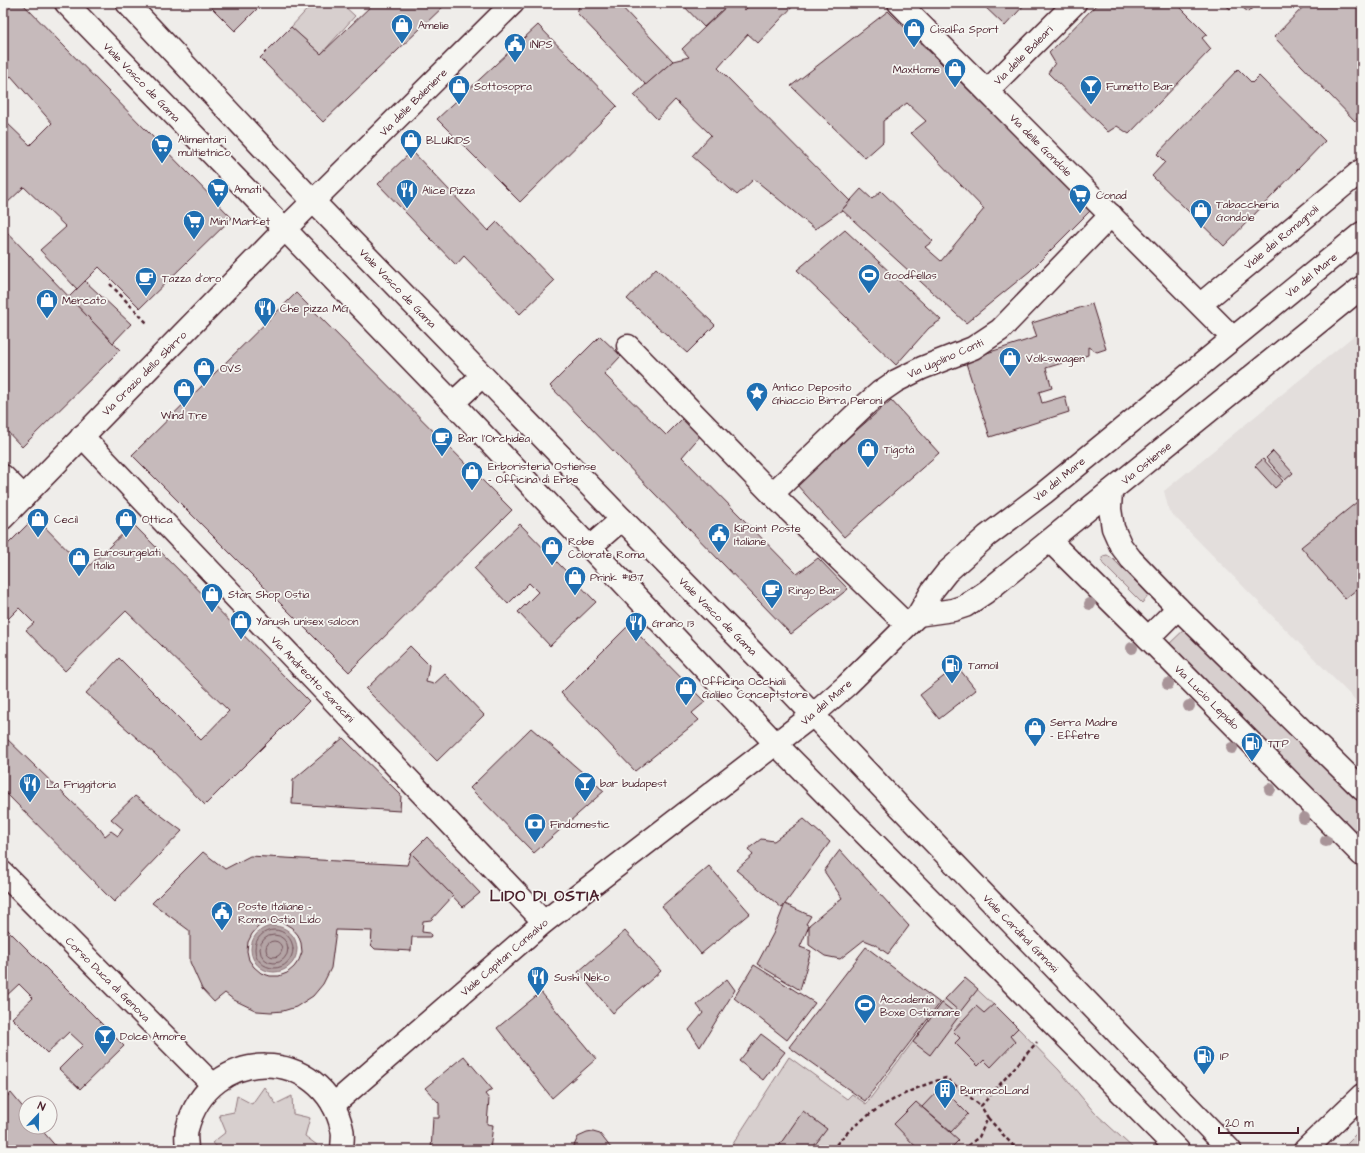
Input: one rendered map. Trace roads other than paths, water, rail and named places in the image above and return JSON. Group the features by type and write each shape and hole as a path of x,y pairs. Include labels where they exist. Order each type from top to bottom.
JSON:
{"street":[{"name":"Viale Vasco de Gama","path":"66,3 453,403 775,743"},
{"name":"Viale Vasco de Gama","path":"127,3 313,201 482,376 777,676 813,715"},
{"name":"Via delle Baleniere","path":"313,201 513,3"},
{"name":"Via delle Gondole","path":"899,3 1201,304 1233,338"},
{"name":"Via delle Baleari","path":"987,91 1075,3"},
{"name":"Viale dei Romagnoli","path":"1201,304 1362,170"},
{"path":"285,229 313,201"},
{"name":"Via Ugolino Conti","path":"772,494 863,407 888,386 922,368 973,348 992,336 1111,215"},
{"name":"Via Orazio dello Sbirro","path":"3,518 285,229"},
{"name":"Via del Mare","path":"775,743 813,715 847,685 913,620 932,591 947,572 987,536 1044,493 1362,233"},
{"name":"Via Ostiense","path":"913,620 965,606 986,592 1362,287"},
{"path":"628,346 772,494 913,620"},
{"path":"453,403 482,376"},
{"name":"Via Andreotto Saracini","path":"82,436 544,922"},
{"path":"3,476 24,497"},
{"path":"1111,491 1111,516 1113,528 1122,546 1131,559 1178,608 1362,789"},
{"path":"590,547 622,519"},
{"name":"Via Lucio Lepidio","path":"1050,541 1362,855"},
{"path":"1148,638 1178,608"},
{"name":"Viale Cardinal Ginnasi","path":"813,715 1230,1150"},
{"path":"775,743 1178,1150"},
{"name":"Viale Capitan Consalvo","path":"333,1104 544,922 775,743"},
{"name":"Corso Duca di Genova","path":"3,873 212,1084"},
{"path":"186,1150 186,1130 196,1105 212,1084 232,1072 254,1066 277,1066 299,1073 318,1086 333,1104 342,1129 342,1150"},
{"path":"1305,1150 1362,1095"}],"water":[{"path":"274,926 287,930 293,936 297,949 293,962 287,968 274,972 261,968 255,962 251,949 255,936 261,930"}],"place":[{"name":"Amelie","path":"402,44"},
{"name":"Cisalfa Sport","path":"914,48"},
{"name":"INPS","path":"515,64"},
{"name":"MaxHome","path":"955,88"},
{"name":"Sottosopra","path":"459,106"},
{"name":"Fumetto Bar","path":"1091,106"},
{"name":"BLUKIDS","path":"411,160"},
{"name":"Alimentari multietnico","path":"162,164"},
{"name":"Amati","path":"218,208"},
{"name":"Alice Pizza","path":"407,210"},
{"name":"Conad","path":"1080,214"},
{"name":"Tabaccheria Gondole","path":"1201,230"},
{"name":"Mini Market","path":"194,240"},
{"name":"Goodfellas","path":"869,294"},
{"name":"Tazza d'oro","path":"146,298"},
{"name":"Mercato","path":"47,320"},
{"name":"Che pizza MG","path":"265,328"},
{"name":"Volkswagen","path":"1010,378"},
{"name":"OVS","path":"204,388"},
{"name":"Wind Tre","path":"184,408"},
{"name":"Antico Deposito Ghiaccio Birra Peroni","path":"757,412"},
{"name":"Bar l'Orchidea","path":"442,458"},
{"name":"Tigotà","path":"868,468"},
{"name":"Erboristeria Ostiense - Officina di Erbe","path":"472,492"},
{"name":"Cecil","path":"38,538"},
{"name":"Ottica","path":"126,538"},
{"name":"KiPoint Poste Italiane","path":"719,554"},
{"name":"Robe Colorate Roma","path":"552,566"},
{"name":"Eurosurgelati Italia","path":"79,578"},
{"name":"Prink #187","path":"575,596"},
{"name":"Ringo Bar","path":"772,610"},
{"name":"Star Shop Ostia","path":"212,614"},
{"name":"Yanush unisex saloon","path":"241,640"},
{"name":"Grano 13","path":"636,642"},
{"name":"Tamoil","path":"952,684"},
{"name":"Officina Occhiali Galileo Conceptstore","path":"686,706"},
{"name":"Serra Madre - Effetre","path":"1035,748"},
{"name":"TTP","path":"1252,762"},
{"name":"bar budapest","path":"585,802"},
{"name":"La Friggitoria","path":"30,804"},
{"name":"Findomestic","path":"535,844"},
{"name":"Poste Italiane – Roma Ostia Lido","path":"222,932"},
{"name":"Sushi Neko","path":"538,996"},
{"name":"Accademia Boxe Ostiamare","path":"865,1024"},
{"name":"Dolce Amore","path":"105,1056"},
{"name":"IP","path":"1204,1076"},
{"name":"BurracoLand","path":"945,1110"}],"district":[{"name":"LIDO DI OSTIA","path":"545,896"}]}
